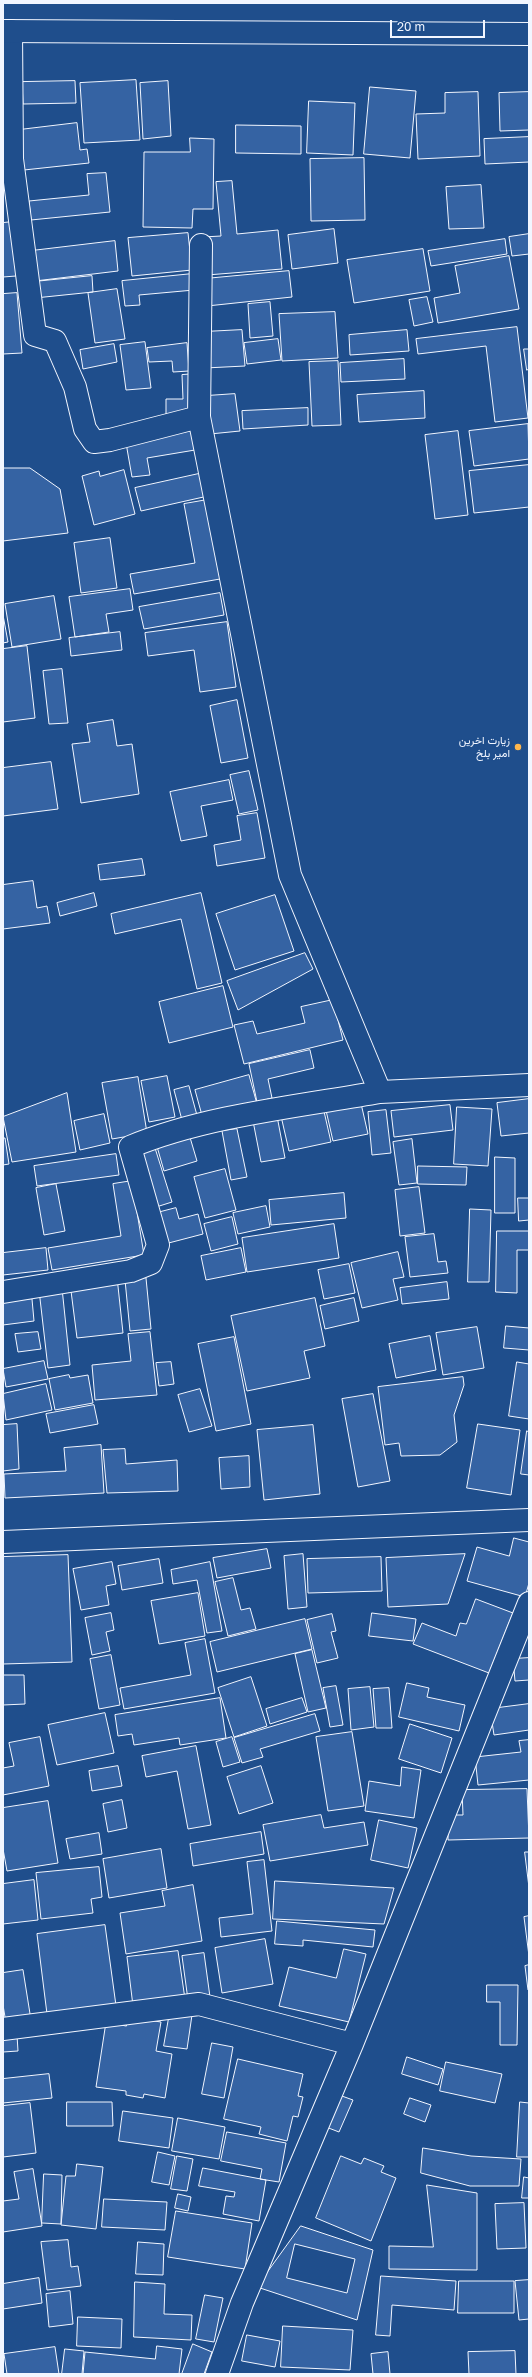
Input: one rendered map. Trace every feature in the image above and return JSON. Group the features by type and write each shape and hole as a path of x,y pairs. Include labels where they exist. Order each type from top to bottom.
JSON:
{"main road":[{"path":"199,417 110,440 94,442 85,429 75,386 55,341 35,335 12,159 7,31 529,34"},
{"path":"201,245 199,417 290,874 380,1092"},
{"path":"3,1292 131,1271 150,1262 158,1245 130,1147 157,1136 253,1114 380,1092 529,1085"},
{"path":"3,1542 529,1520"},
{"path":"217,2374 242,2303 352,2044 529,1603"},
{"path":"3,2029 199,2004 352,2044"}],"building":[{"path":"136,80 140,140 84,143 80,83"},
{"path":"75,81 76,103 23,104 22,82"},
{"path":"168,81 171,136 143,139 140,83"},
{"path":"370,87 416,91 410,158 364,154"},
{"path":"478,92 480,156 418,159 416,114 445,113 445,93"},
{"path":"529,92 529,130 500,131 499,93"},
{"path":"309,101 355,103 353,155 307,153"},
{"path":"77,123 80,150 87,149 89,163 24,170 19,130"},
{"path":"236,125 301,126 301,154 236,153"},
{"path":"529,137 529,162 485,164 484,139"},
{"path":"190,138 214,139 213,209 193,209 192,228 143,227 144,152 190,152"},
{"path":"364,158 365,220 311,221 310,159"},
{"path":"106,173 110,212 31,220 29,201 89,195 87,174"},
{"path":"232,181 237,234 278,230 282,269 207,275 203,237 221,236 216,182"},
{"path":"481,185 484,228 449,229 446,187"},
{"path":"12,222 16,276 3,277 3,223"},
{"path":"334,229 338,263 292,269 288,235"},
{"path":"188,233 192,270 132,276 128,238"},
{"path":"529,234 529,254 512,256 509,237"},
{"path":"505,239 507,254 431,266 428,251"},
{"path":"115,241 118,271 35,281 31,251"},
{"path":"423,249 430,291 354,303 347,260"},
{"path":"509,256 519,309 438,323 434,298 460,293 455,266"},
{"path":"289,271 292,297 207,306 204,279"},
{"path":"192,274 194,290 139,295 140,305 125,306 122,281"},
{"path":"92,276 93,292 35,298 33,282"},
{"path":"117,289 125,339 95,343 88,293"},
{"path":"17,293 22,353 3,354 3,294"},
{"path":"427,297 433,322 414,326 409,300"},
{"path":"270,302 273,336 250,338 248,304"},
{"path":"335,312 338,358 282,361 279,314"},
{"path":"517,327 528,418 495,422 486,346 418,354 416,339"},
{"path":"242,330 245,366 205,368 203,332"},
{"path":"407,330 409,351 350,355 349,335"},
{"path":"278,339 281,360 247,364 244,343"},
{"path":"145,342 151,388 126,390 120,345"},
{"path":"187,343 189,371 173,372 172,361 149,362 147,348"},
{"path":"114,344 117,362 83,369 80,350"},
{"path":"524,349 529,349 529,369 527,370"},
{"path":"404,359 405,379 341,382 340,363"},
{"path":"338,361 341,425 312,426 309,362"},
{"path":"195,374 197,413 166,414 166,399 183,399 182,375"},
{"path":"424,391 425,418 359,422 357,395"},
{"path":"235,394 240,431 210,434 206,396"},
{"path":"308,408 308,425 243,429 242,411"},
{"path":"528,424 529,459 474,466 469,431"},
{"path":"192,431 195,450 147,458 150,475 132,477 126,443"},
{"path":"458,431 468,515 435,519 425,435"},
{"path":"529,465 529,507 474,513 469,471"},
{"path":"3,468 30,468 60,489 68,533 3,541"},
{"path":"124,470 135,514 94,525 82,476 99,471 100,476"},
{"path":"203,473 208,496 141,511 135,488"},
{"path":"207,500 220,579 134,594 130,574 195,563 184,504"},
{"path":"110,538 117,588 81,593 74,543"},
{"path":"130,589 133,610 106,614 109,632 75,637 69,597"},
{"path":"220,593 224,615 144,629 139,607"},
{"path":"54,596 61,639 12,647 5,604"},
{"path":"3,615 8,642 3,643"},
{"path":"227,622 236,687 200,692 194,650 148,656 145,633"},
{"path":"120,632 122,650 71,656 69,638"},
{"path":"27,646 35,718 3,722 3,649"},
{"path":"62,669 68,723 49,724 43,671"},
{"path":"237,700 248,758 221,763 210,706"},
{"path":"113,720 117,746 132,744 139,794 81,803 72,744 90,742 87,724"},
{"path":"51,762 58,809 3,816 3,768"},
{"path":"249,771 258,810 239,814 230,775"},
{"path":"229,780 233,800 201,806 207,836 181,841 170,792"},
{"path":"257,813 265,858 217,866 214,845 241,840 237,816"},
{"path":"142,859 145,875 100,880 98,865"},
{"path":"33,881 37,908 47,906 50,923 3,929 3,885"},
{"path":"94,893 97,906 60,916 57,903"},
{"path":"201,893 222,983 197,989 181,919 115,934 111,914"},
{"path":"275,895 294,951 235,970 216,914"},
{"path":"305,953 313,969 238,1010 227,981"},
{"path":"223,986 233,1027 169,1043 159,1002"},
{"path":"333,1000 343,1040 244,1064 234,1025 253,1021 257,1034 305,1023 301,1007"},
{"path":"310,1050 314,1068 268,1079 272,1098 257,1102 249,1064"},
{"path":"249,1075 257,1104 203,1119 195,1090"},
{"path":"167,1076 175,1117 149,1122 141,1081"},
{"path":"138,1077 147,1133 112,1139 102,1083"},
{"path":"189,1086 198,1119 183,1124 174,1090"},
{"path":"67,1093 76,1152 12,1162 3,1117"},
{"path":"360,1099 368,1134 333,1141 325,1106"},
{"path":"529,1099 529,1133 501,1136 497,1103"},
{"path":"450,1105 453,1130 394,1137 391,1111"},
{"path":"323,1107 331,1142 289,1151 281,1116"},
{"path":"457,1107 492,1109 488,1166 454,1164"},
{"path":"386,1110 391,1153 372,1155 368,1112"},
{"path":"104,1114 110,1143 80,1150 74,1121"},
{"path":"277,1116 285,1158 261,1162 253,1121"},
{"path":"237,1129 247,1177 231,1180 222,1131"},
{"path":"189,1134 197,1161 164,1171 156,1143"},
{"path":"3,1138 5,1138 9,1164 3,1165"},
{"path":"412,1139 417,1183 399,1185 393,1142"},
{"path":"155,1148 172,1202 153,1208 136,1154"},
{"path":"116,1154 119,1175 37,1186 34,1166"},
{"path":"495,1157 515,1158 515,1213 495,1213"},
{"path":"418,1166 467,1167 466,1185 418,1184"},
{"path":"225,1169 236,1210 205,1218 194,1177"},
{"path":"132,1181 144,1255 52,1270 48,1248 121,1236 113,1184"},
{"path":"56,1184 65,1231 44,1235 36,1188"},
{"path":"419,1187 425,1233 400,1236 395,1190"},
{"path":"344,1193 346,1218 271,1225 269,1200"},
{"path":"518,1198 529,1198 529,1220 519,1221"},
{"path":"266,1206 270,1227 238,1234 233,1213"},
{"path":"176,1208 179,1219 198,1214 203,1234 161,1245 153,1214"},
{"path":"470,1209 491,1210 489,1282 468,1282"},
{"path":"232,1217 238,1244 211,1251 204,1224"},
{"path":"334,1224 339,1258 247,1272 242,1238"},
{"path":"497,1231 529,1231 529,1250 517,1250 517,1293 496,1292"},
{"path":"434,1234 438,1262 446,1261 448,1273 410,1277 405,1237"},
{"path":"46,1248 48,1270 3,1275 3,1253"},
{"path":"241,1248 246,1272 206,1280 201,1256"},
{"path":"398,1252 404,1277 393,1279 398,1300 362,1308 351,1263"},
{"path":"349,1264 355,1293 324,1299 318,1270"},
{"path":"117,1277 123,1333 77,1338 70,1283"},
{"path":"146,1278 151,1329 130,1331 125,1280"},
{"path":"447,1282 449,1299 402,1304 400,1288"},
{"path":"62,1288 70,1365 48,1368 39,1290"},
{"path":"315,1298 325,1346 304,1351 310,1378 247,1391 231,1316"},
{"path":"354,1298 359,1321 325,1329 320,1306"},
{"path":"32,1299 34,1321 3,1325 3,1302"},
{"path":"506,1326 529,1328 529,1350 504,1348"},
{"path":"477,1327 484,1368 443,1375 436,1333"},
{"path":"38,1332 41,1349 18,1352 15,1334"},
{"path":"150,1332 157,1395 95,1400 92,1365 131,1361 128,1334"},
{"path":"430,1336 436,1370 396,1378 389,1344"},
{"path":"234,1337 251,1424 216,1431 198,1344"},
{"path":"44,1361 48,1379 6,1387 3,1369"},
{"path":"171,1362 174,1384 159,1386 156,1363"},
{"path":"517,1362 529,1364 529,1419 509,1416"},
{"path":"69,1375 70,1378 88,1375 93,1403 55,1410 49,1379"},
{"path":"463,1377 464,1385 454,1415 457,1442 440,1455 401,1456 399,1443 385,1445 378,1387"},
{"path":"46,1384 52,1410 6,1420 3,1394"},
{"path":"200,1389 212,1426 189,1432 178,1395"},
{"path":"373,1394 390,1481 358,1487 342,1399"},
{"path":"94,1405 98,1424 50,1433 46,1414"},
{"path":"17,1424 19,1469 3,1471 3,1425"},
{"path":"478,1424 520,1430 511,1495 467,1488"},
{"path":"313,1425 320,1494 264,1500 257,1430"},
{"path":"527,1431 529,1432 529,1475 521,1474"},
{"path":"101,1445 104,1493 5,1498 4,1474 66,1471 64,1448"},
{"path":"125,1449 126,1464 177,1460 178,1491 107,1493 103,1450"},
{"path":"249,1456 250,1487 221,1489 219,1458"},
{"path":"514,1538 529,1542 529,1583 525,1597 467,1581 477,1547 509,1556"},
{"path":"267,1549 271,1568 217,1578 213,1558"},
{"path":"303,1554 307,1607 288,1609 284,1556"},
{"path":"465,1554 448,1604 388,1607 386,1558"},
{"path":"68,1555 72,1662 3,1664 3,1557"},
{"path":"381,1557 382,1591 308,1593 307,1559"},
{"path":"159,1559 163,1583 122,1590 118,1566"},
{"path":"112,1562 116,1584 106,1586 109,1605 81,1610 73,1569"},
{"path":"210,1562 222,1631 207,1633 197,1580 173,1584 171,1570"},
{"path":"233,1578 241,1610 250,1608 256,1629 228,1636 215,1582"},
{"path":"198,1593 205,1636 159,1644 151,1601"},
{"path":"476,1599 513,1613 489,1673 413,1644 422,1623 456,1636 460,1623 466,1624"},
{"path":"111,1613 114,1630 106,1632 110,1651 92,1655 85,1618"},
{"path":"372,1613 416,1619 413,1641 369,1636"},
{"path":"332,1614 336,1631 331,1632 338,1658 317,1663 307,1620"},
{"path":"305,1619 312,1649 217,1672 210,1642"},
{"path":"205,1639 215,1693 124,1709 120,1688 191,1675 185,1643"},
{"path":"312,1650 326,1708 308,1712 295,1654"},
{"path":"111,1655 120,1705 99,1709 90,1659"},
{"path":"529,1658 529,1680 515,1681 513,1659"},
{"path":"3,1675 24,1675 25,1704 3,1705"},
{"path":"251,1677 267,1726 234,1737 218,1688"},
{"path":"407,1683 429,1688 427,1697 465,1705 459,1731 399,1717"},
{"path":"336,1686 343,1725 330,1727 323,1688"},
{"path":"370,1687 374,1727 351,1730 348,1689"},
{"path":"389,1688 392,1728 376,1728 373,1689"},
{"path":"220,1698 226,1738 180,1745 179,1738 134,1745 132,1734 118,1736 115,1715"},
{"path":"302,1698 307,1712 270,1724 266,1709"},
{"path":"529,1704 529,1730 494,1735 490,1709"},
{"path":"105,1713 114,1753 57,1765 48,1725"},
{"path":"315,1714 320,1731 260,1749 263,1757 242,1763 234,1738"},
{"path":"410,1724 452,1738 441,1773 399,1759"},
{"path":"352,1732 364,1806 328,1811 316,1737"},
{"path":"40,1737 49,1786 3,1795 3,1768 14,1766 9,1743"},
{"path":"232,1737 240,1762 223,1767 216,1742"},
{"path":"529,1740 529,1780 478,1785 475,1757 521,1752 519,1741"},
{"path":"196,1746 211,1825 188,1829 177,1771 146,1777 142,1756"},
{"path":"118,1766 122,1786 92,1791 89,1771"},
{"path":"261,1766 273,1803 239,1814 227,1777"},
{"path":"402,1767 421,1770 414,1818 365,1811 369,1781 400,1786"},
{"path":"527,1789 529,1838 448,1840 448,1815 463,1815 462,1790"},
{"path":"122,1800 127,1828 108,1832 103,1804"},
{"path":"48,1801 58,1863 7,1871 3,1849 3,1808"},
{"path":"321,1815 324,1828 364,1822 368,1845 270,1861 263,1825"},
{"path":"379,1820 417,1828 408,1868 371,1860"},
{"path":"261,1832 264,1854 193,1866 190,1844"},
{"path":"99,1833 102,1854 70,1859 66,1839"},
{"path":"161,1849 167,1888 109,1898 103,1859"},
{"path":"525,1852 529,1852 529,1887"},
{"path":"264,1860 272,1931 221,1937 219,1918 253,1914 247,1862"},
{"path":"99,1867 102,1897 91,1899 93,1913 41,1919 36,1873"},
{"path":"34,1880 38,1920 3,1924 3,1884"},
{"path":"275,1881 394,1888 384,1924 273,1919"},
{"path":"193,1885 202,1941 126,1954 120,1913 165,1906 162,1891"},
{"path":"529,1916 529,1956 524,1917"},
{"path":"277,1921 375,1930 373,1947 303,1940 303,1946 275,1944"},
{"path":"105,1925 117,2013 48,2022 37,1934"},
{"path":"265,1939 273,1984 222,1993 215,1948"},
{"path":"344,1949 366,1954 349,2022 279,2006 289,1967 336,1978"},
{"path":"178,1951 185,1999 133,2006 127,1957"},
{"path":"204,1953 210,1997 188,2000 182,1956"},
{"path":"529,1965 529,1990 528,1990 525,1966"},
{"path":"23,1970 31,2020 6,2023 3,2005 3,1973"},
{"path":"487,1985 518,1985 517,2045 500,2045 500,2002 487,2002"},
{"path":"170,2012 192,2015 187,2049 164,2046"},
{"path":"128,2017 161,2022 156,2051 172,2054 165,2098 144,2094 143,2098 126,2095 126,2091 96,2087 106,2022 126,2026"},
{"path":"17,2035 18,2051 3,2052 3,2037"},
{"path":"212,2043 233,2047 224,2098 202,2094"},
{"path":"407,2057 443,2069 438,2085 402,2074"},
{"path":"238,2059 303,2074 298,2096 303,2097 298,2117 293,2116 287,2141 259,2134 261,2127 224,2119"},
{"path":"446,2062 502,2074 495,2103 440,2091"},
{"path":"49,2074 52,2098 3,2103 3,2079"},
{"path":"339,2095 353,2100 339,2132 326,2127"},
{"path":"410,2098 431,2105 425,2122 404,2114"},
{"path":"67,2102 112,2102 113,2126 67,2126"},
{"path":"520,2102 529,2103 529,2157 517,2157"},
{"path":"30,2103 36,2153 3,2157 3,2106"},
{"path":"123,2111 173,2118 169,2148 119,2141"},
{"path":"178,2118 225,2127 219,2159 172,2151"},
{"path":"227,2132 286,2143 279,2182 260,2179 262,2169 221,2161"},
{"path":"423,2148 471,2156 521,2159 519,2186 470,2186 421,2173"},
{"path":"158,2152 175,2156 169,2185 152,2182"},
{"path":"177,2156 193,2159 187,2191 171,2189"},
{"path":"341,2156 361,2164 364,2158 384,2166 381,2172 396,2178 371,2241 316,2218"},
{"path":"77,2164 103,2167 96,2229 61,2225 66,2176 75,2176"},
{"path":"203,2168 266,2180 259,2221 223,2214 226,2196 234,2197 235,2192 199,2186"},
{"path":"33,2169 42,2226 3,2232 3,2201 19,2199 14,2172"},
{"path":"44,2174 62,2175 61,2224 42,2223"},
{"path":"524,2177 529,2178 529,2198 522,2198"},
{"path":"427,2185 477,2193 477,2270 389,2269 389,2246 433,2247"},
{"path":"178,2194 191,2197 188,2211 175,2208"},
{"path":"104,2199 167,2202 165,2230 102,2227"},
{"path":"524,2203 526,2248 497,2249 495,2204"},
{"path":"176,2211 252,2223 245,2269 168,2257"},
{"path":"301,2226 373,2250 357,2320 257,2287","holes":["295,2244 355,2259 347,2293 287,2278"]},
{"path":"68,2240 71,2267 78,2266 81,2286 47,2290 41,2242"},
{"path":"138,2242 164,2244 163,2275 136,2274"},
{"path":"381,2276 456,2281 454,2310 392,2305 390,2336 376,2335"},
{"path":"39,2278 42,2303 3,2309 3,2284"},
{"path":"529,2280 529,2319 519,2320 515,2281"},
{"path":"459,2281 514,2281 514,2313 458,2313"},
{"path":"135,2282 165,2284 164,2314 192,2315 191,2340 134,2337"},
{"path":"70,2291 73,2324 49,2327 46,2294"},
{"path":"205,2295 223,2298 214,2342 196,2339"},
{"path":"78,2317 122,2319 121,2348 77,2346"},
{"path":"283,2326 353,2330 350,2370 281,2367"},
{"path":"247,2335 280,2341 275,2367 242,2361"},
{"path":"193,2344 212,2352 204,2374 182,2374"},
{"path":"157,2346 182,2349 179,2374 83,2374 85,2352 155,2359"},
{"path":"55,2347 59,2374 7,2374 4,2354"},
{"path":"65,2349 84,2351 82,2374 62,2374"},
{"path":"515,2351 516,2374 469,2374 468,2352"},
{"path":"388,2352 390,2374 373,2374 371,2354"}],"place":[{"name":"زیارت اخرین امیر بلخ","path":"518,747"}]}
